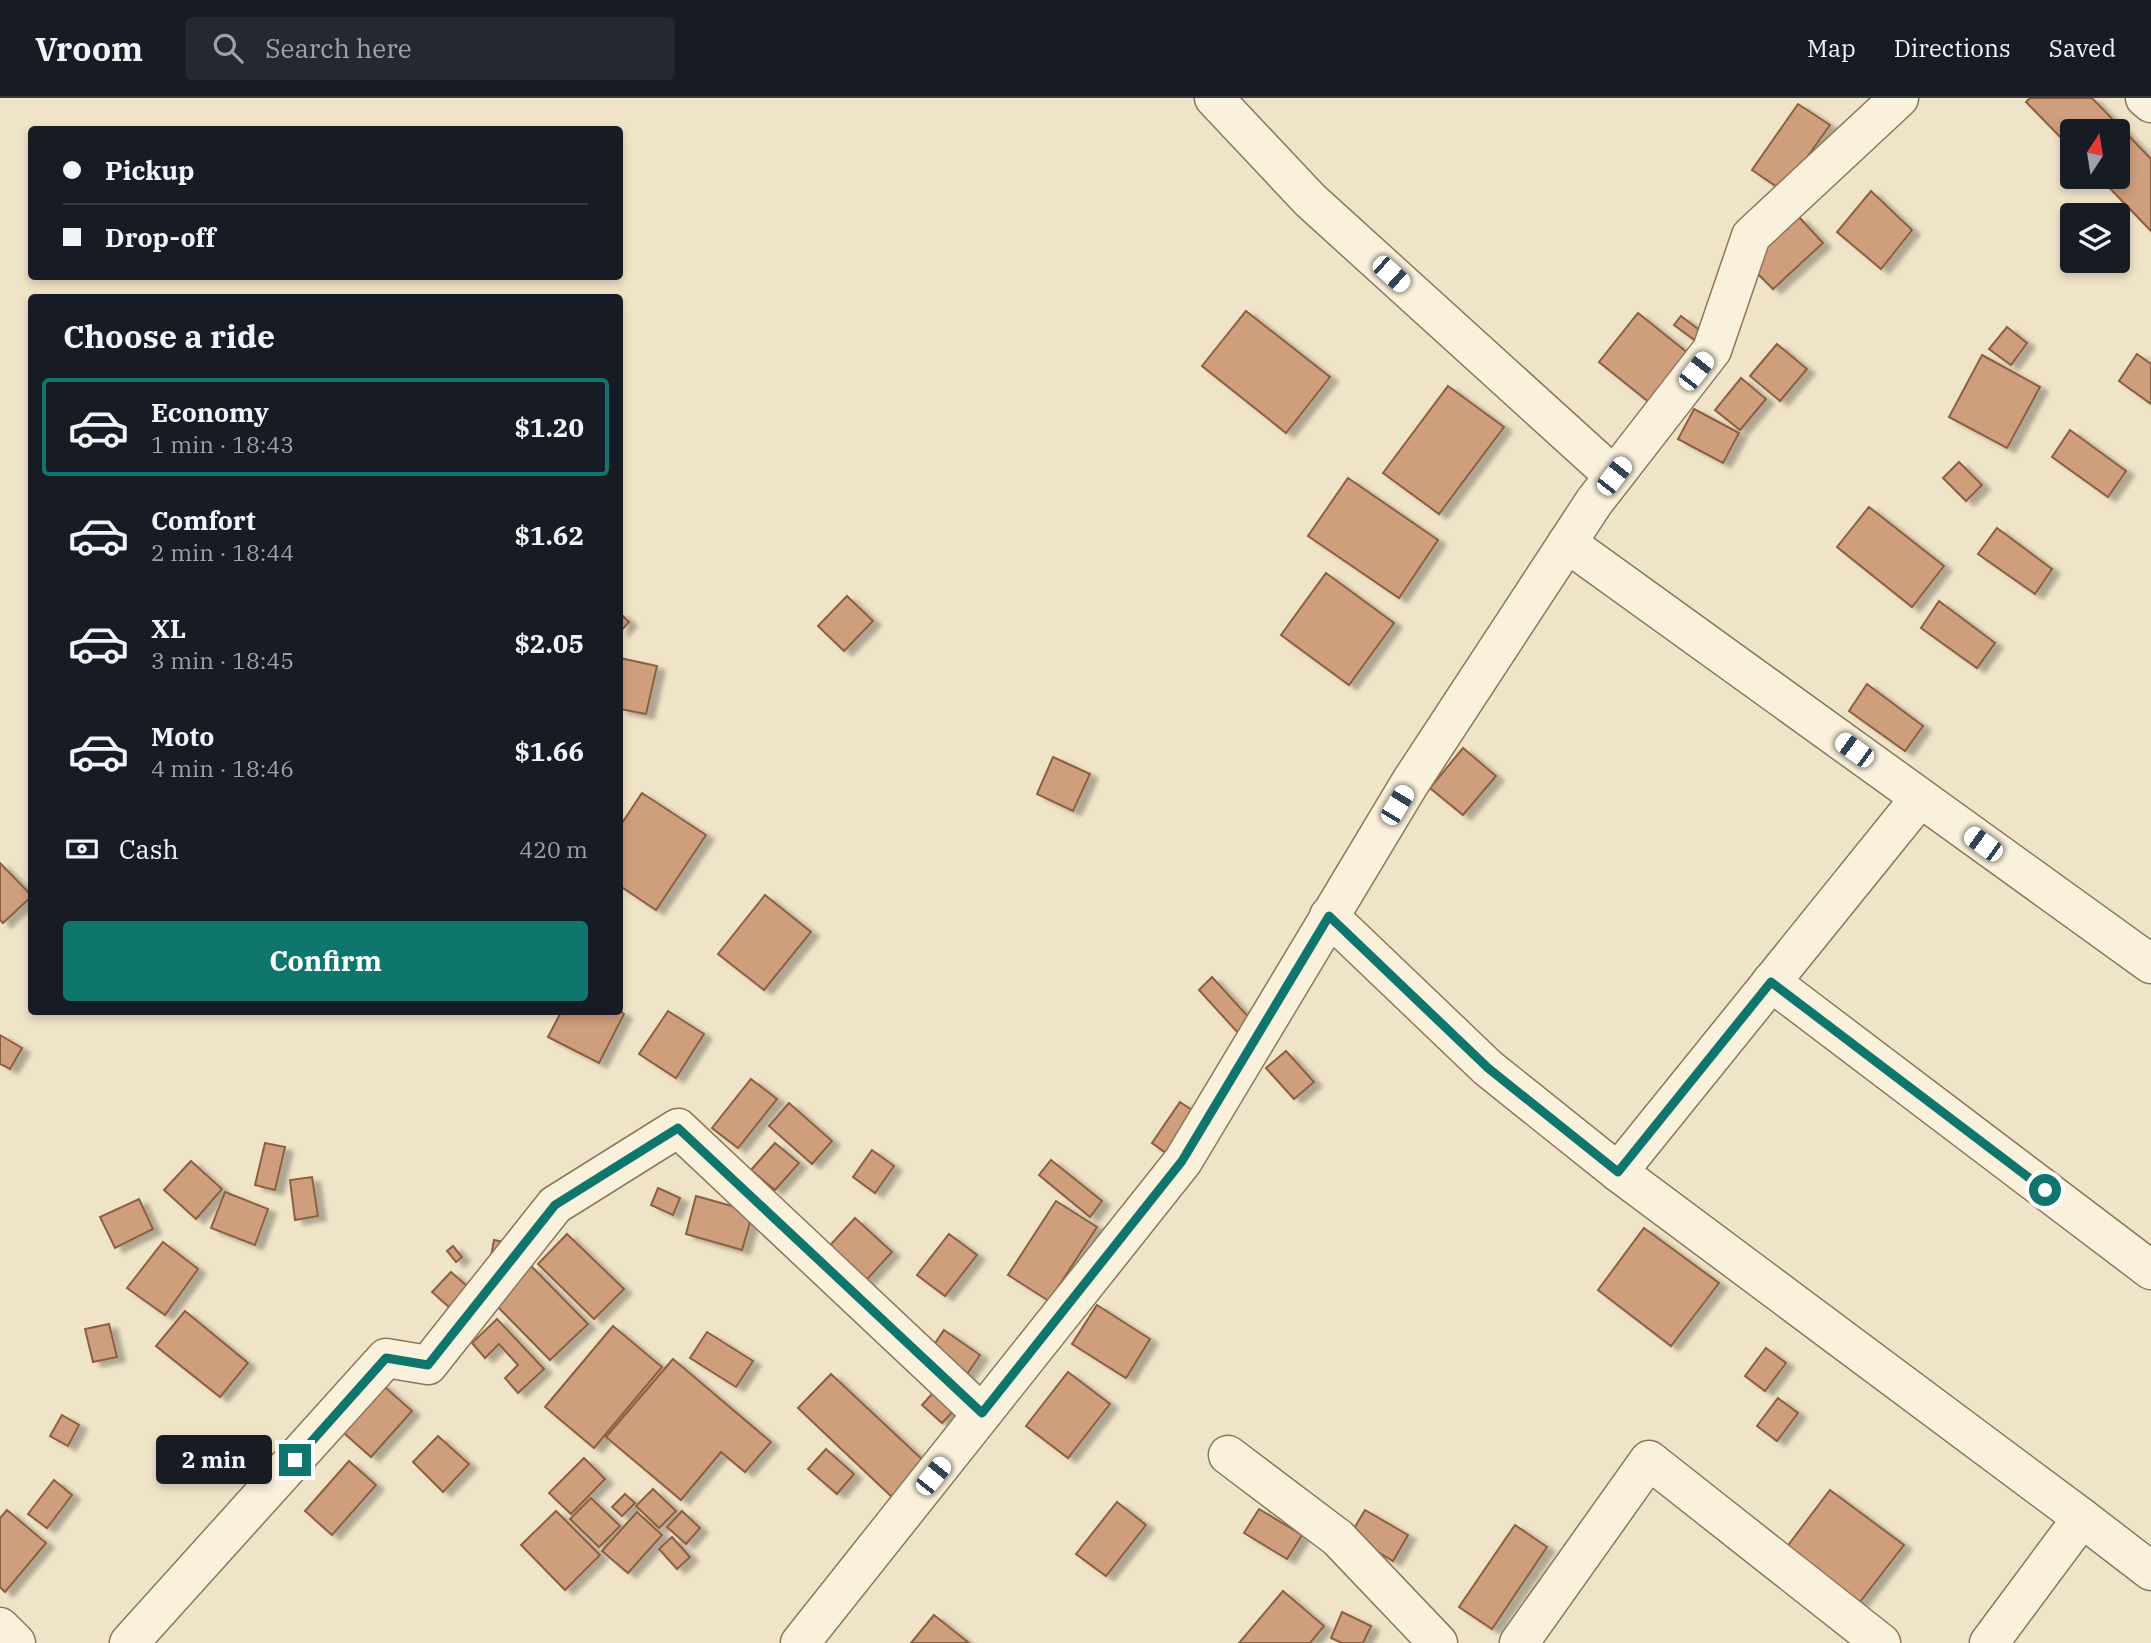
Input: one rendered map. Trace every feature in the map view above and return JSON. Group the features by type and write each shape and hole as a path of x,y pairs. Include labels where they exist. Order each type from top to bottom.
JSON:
{"street":[{"path":"1214,98 1310,200 1614,476"},
{"path":"800,1643 1182,1161 1410,783 1614,476 1712,350 1751,236 1899,98"},
{"path":"2145,98 2151,103"},
{"path":"1567,544 2151,964"},
{"path":"1618,1172 1920,798"},
{"path":"1329,916 1488,1068 1618,1172 2151,1571"},
{"path":"1771,982 2151,1270"},
{"path":"129,1643 386,1358 428,1365 555,1205 678,1128 982,1413"},
{"path":"1228,1455 1338,1538 1438,1643"},
{"path":"1519,1643 1649,1460 1881,1643"},
{"path":"1989,1643 2082,1518"},
{"path":"0,1628 16,1643"}],"building":[{"path":"2030,98 2092,98 2112,119 2060,119 2060,137 2026,102"},
{"path":"1798,104 1830,125 1783,191 1752,170"},
{"path":"2130,137 2151,159 2151,231 2130,209 2130,203 2124,203 2111,189 2130,189"},
{"path":"1871,191 1912,230 1881,269 1837,232"},
{"path":"1799,217 1823,243 1773,289 1748,264"},
{"path":"1246,311 1330,377 1286,433 1202,366"},
{"path":"1638,313 1689,354 1650,403 1599,362"},
{"path":"1681,316 1706,335 1700,344 1674,325"},
{"path":"2007,327 2027,343 2011,365 1989,349"},
{"path":"1777,344 1807,369 1780,401 1750,376"},
{"path":"2137,354 2151,364 2151,404 2119,381"},
{"path":"1982,355 2040,387 2007,448 1949,417"},
{"path":"1741,378 1766,399 1740,430 1715,410"},
{"path":"1448,386 1504,427 1439,514 1383,473"},
{"path":"1694,409 1739,433 1723,463 1678,439"},
{"path":"2070,430 2126,471 2108,497 2052,457"},
{"path":"1959,462 1982,485 1966,501 1943,478"},
{"path":"1348,478 1438,540 1399,598 1308,536"},
{"path":"1869,507 1944,566 1912,607 1837,547"},
{"path":"1997,528 2052,569 2035,594 1978,554"},
{"path":"1326,573 1394,623 1349,685 1281,635"},
{"path":"847,596 873,621 844,651 818,626"},
{"path":"1939,601 1995,643 1977,668 1921,628"},
{"path":"623,616 629,622 623,629"},
{"path":"623,659 657,666 646,714 623,710"},
{"path":"1867,684 1923,726 1905,751 1849,711"},
{"path":"1463,748 1496,776 1463,815 1430,788"},
{"path":"1053,757 1090,774 1073,811 1037,794"},
{"path":"642,793 706,835 656,910 623,888 623,822"},
{"path":"0,863 28,892 28,900 3,923 0,920"},
{"path":"765,895 811,932 764,990 718,954"},
{"path":"1212,977 1253,1022 1240,1035 1199,990"},
{"path":"668,1011 704,1034 676,1078 639,1054"},
{"path":"624,1014 599,1063 548,1037 559,1015"},
{"path":"0,1035 22,1048 10,1069 0,1064"},
{"path":"1286,1051 1314,1082 1294,1099 1266,1068"},
{"path":"751,1079 777,1099 738,1148 712,1128"},
{"path":"1180,1102 1199,1115 1170,1156 1152,1143"},
{"path":"789,1103 832,1141 812,1164 769,1126"},
{"path":"265,1143 285,1147 275,1190 255,1185"},
{"path":"775,1143 799,1163 775,1190 751,1170"},
{"path":"872,1150 894,1166 875,1193 853,1177"},
{"path":"1051,1160 1102,1201 1090,1217 1039,1175"},
{"path":"191,1161 222,1189 196,1219 164,1190"},
{"path":"312,1177 318,1216 295,1220 290,1180"},
{"path":"658,1188 680,1198 673,1215 651,1205"},
{"path":"225,1192 268,1209 255,1245 211,1228"},
{"path":"696,1196 753,1212 742,1250 686,1234"},
{"path":"139,1199 153,1229 115,1248 100,1217"},
{"path":"1056,1201 1097,1227 1049,1301 1008,1275"},
{"path":"855,1218 892,1252 860,1287 823,1253"},
{"path":"1644,1228 1719,1283 1671,1346 1598,1290"},
{"path":"567,1234 624,1289 594,1319 538,1264"},
{"path":"949,1234 977,1255 945,1296 917,1275"},
{"path":"494,1240 504,1242 489,1267"},
{"path":"163,1242 198,1269 165,1315 127,1288"},
{"path":"453,1246 462,1257 456,1262 447,1251"},
{"path":"531,1266 588,1324 550,1360 493,1302"},
{"path":"451,1272 467,1286 449,1307 432,1292"},
{"path":"1097,1305 1150,1339 1126,1378 1072,1344"},
{"path":"185,1311 248,1363 220,1397 156,1346"},
{"path":"497,1319 544,1369 518,1393 505,1378 518,1365 499,1344 485,1358 472,1343"},
{"path":"109,1324 117,1357 93,1362 85,1329"},
{"path":"613,1326 662,1367 594,1448 545,1407"},
{"path":"944,1330 980,1355 961,1383 925,1358"},
{"path":"707,1332 753,1361 736,1387 690,1358"},
{"path":"1766,1348 1786,1363 1765,1391 1745,1376"},
{"path":"673,1359 771,1442 745,1472 721,1452 681,1500 606,1437"},
{"path":"1068,1372 1110,1404 1068,1458 1026,1426"},
{"path":"831,1374 926,1463 893,1498 798,1408"},
{"path":"377,1380 412,1411 371,1457 336,1426"},
{"path":"941,1384 961,1403 942,1423 922,1405"},
{"path":"1778,1398 1798,1413 1777,1441 1757,1426"},
{"path":"62,1415 79,1425 68,1446 50,1436"},
{"path":"438,1436 469,1464 443,1492 413,1462"},
{"path":"826,1449 854,1474 837,1494 808,1469"},
{"path":"584,1458 605,1479 571,1514 549,1493"},
{"path":"349,1461 376,1485 332,1535 305,1511"},
{"path":"54,1480 72,1495 47,1528 28,1514"},
{"path":"653,1489 676,1511 659,1528 636,1506"},
{"path":"1830,1490 1904,1545 1856,1607 1783,1552"},
{"path":"625,1494 635,1503 622,1516 612,1507"},
{"path":"591,1498 620,1526 599,1547 570,1519"},
{"path":"1117,1502 1146,1525 1106,1576 1076,1554"},
{"path":"1259,1509 1302,1535 1287,1559 1244,1533"},
{"path":"7,1510 46,1543 5,1592 0,1587 0,1518"},
{"path":"1365,1510 1408,1535 1393,1561 1350,1535"},
{"path":"556,1511 600,1555 565,1590 521,1545"},
{"path":"682,1511 700,1528 686,1544 667,1527"},
{"path":"637,1512 662,1535 628,1573 602,1551"},
{"path":"1515,1525 1547,1547 1492,1629 1459,1607"},
{"path":"672,1537 690,1557 677,1569 659,1549"},
{"path":"1283,1591 1324,1626 1310,1643 1239,1643"},
{"path":"1342,1612 1371,1626 1363,1643 1342,1643 1331,1638"},
{"path":"934,1615 969,1643 911,1643"}],"route":[{"path":"295,1460 386,1358 428,1365 555,1205 678,1128 982,1413 1182,1161 1329,916 1488,1068 1618,1172 1771,982 2045,1190"}]}
